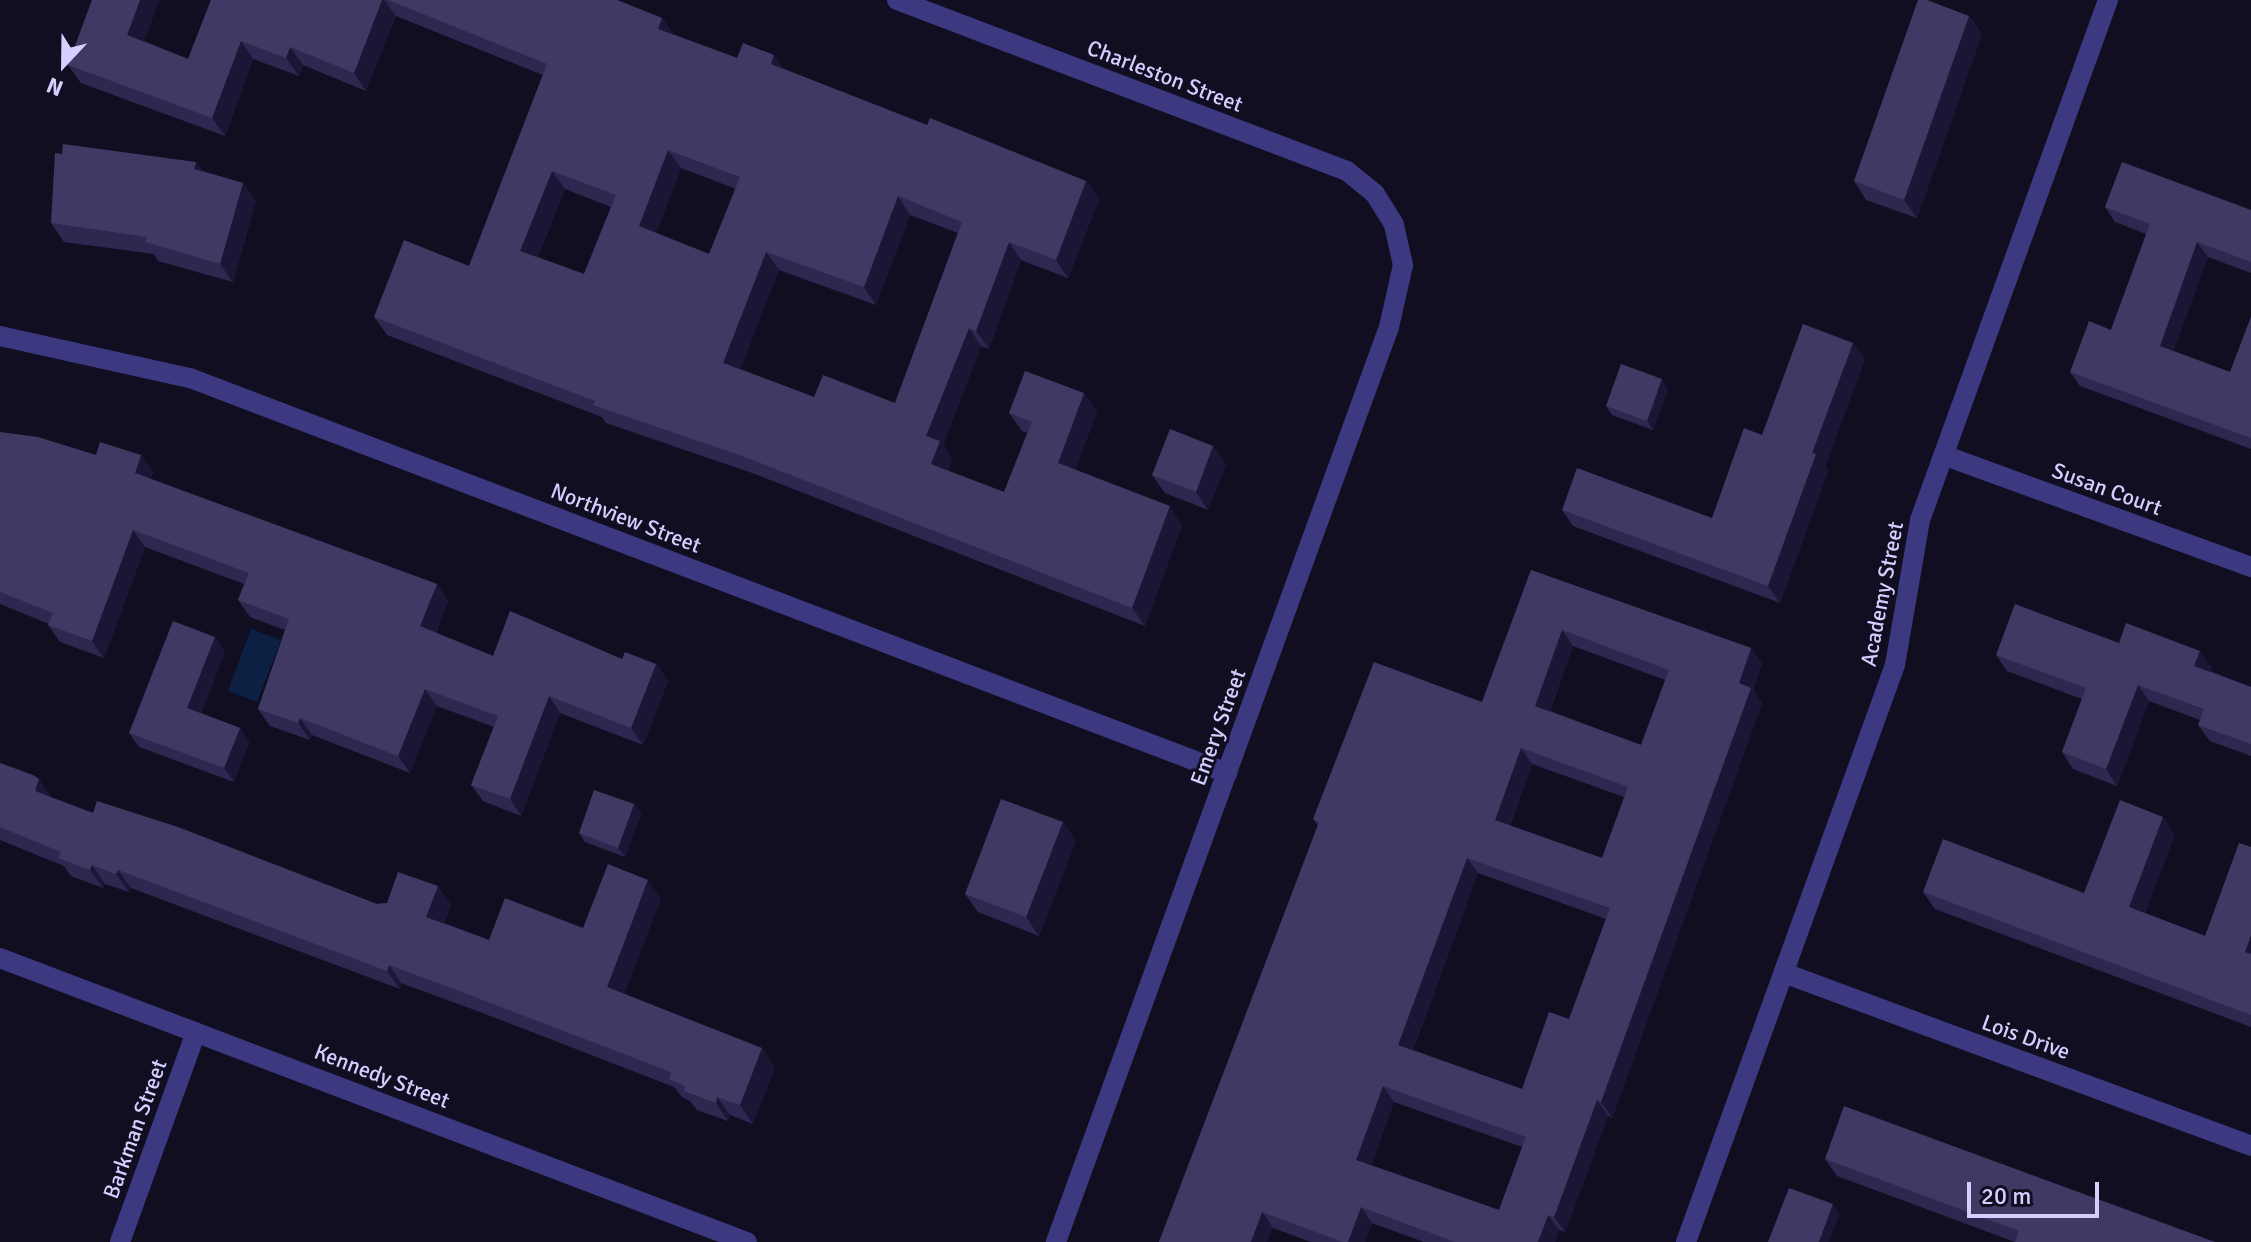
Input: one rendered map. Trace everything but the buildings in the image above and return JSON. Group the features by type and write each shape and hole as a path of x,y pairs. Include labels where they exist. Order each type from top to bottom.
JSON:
{"street":[{"name":"Charleston Street","path":"897,0 1347,171 1375,194 1394,225"},
{"name":"Academy Street","path":"1686,1242 1895,665 1920,520 1946,456 2108,0"},
{"name":"Emery Street","path":"1056,1242 1399,295 1403,265 1394,225"},
{"name":"Northview Street","path":"0,336 190,378 1227,773"},
{"name":"Susan Court","path":"1946,456 2251,567"},
{"name":"Kennedy Street","path":"0,958 747,1242"},
{"name":"Lois Drive","path":"1784,973 2251,1146"},
{"name":"Barkman Street","path":"120,1242 196,1032"}],"water":[{"path":"251,629 281,640 257,702 228,691"}]}
